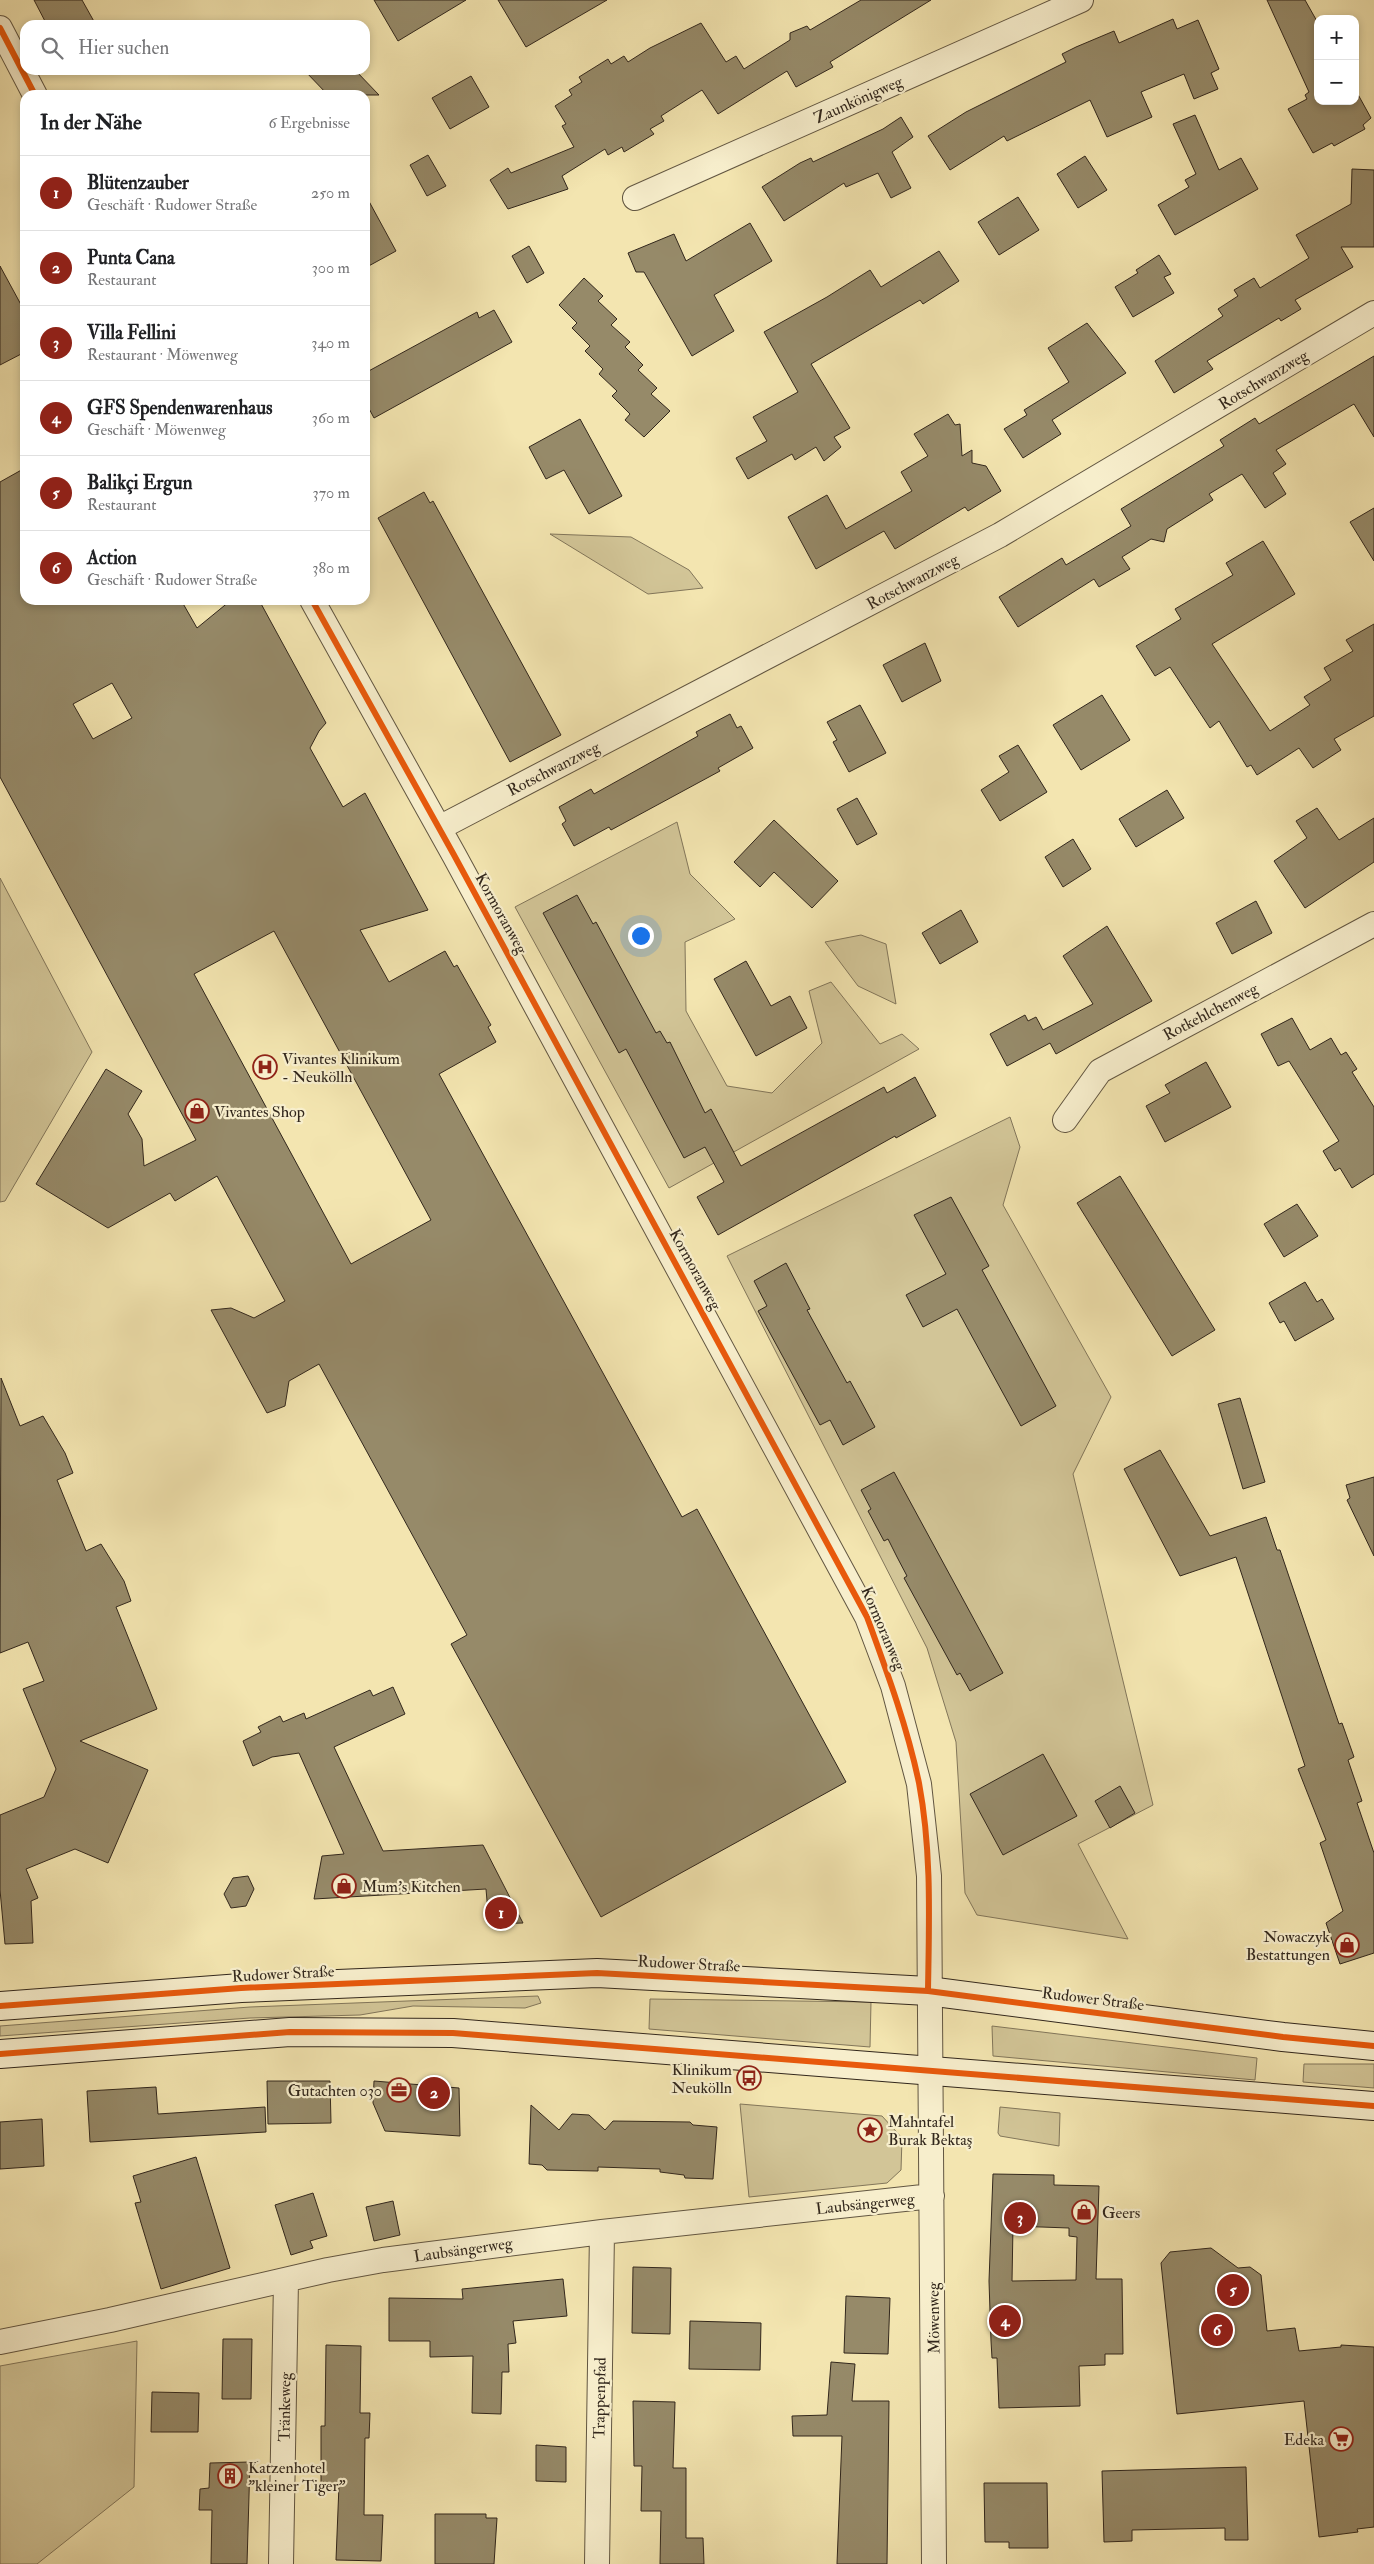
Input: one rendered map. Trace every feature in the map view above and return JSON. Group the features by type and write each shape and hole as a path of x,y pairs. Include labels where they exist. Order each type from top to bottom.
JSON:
{"main road":[{"name":"Rudower Straße","path":"0,2006 241,1988 597,1973 928,1991 1283,2037 1374,2046"},
{"path":"0,2054 290,2032 453,2033 1374,2106"}],"street":[{"name":"Zaunkönigweg","path":"635,198 1081,0"},
{"path":"0,28 20,66"},
{"path":"25,75 32,90"},
{"name":"Rotschwanzweg","path":"439,828 1000,535 1374,313"},
{"name":"Kormoranweg","path":"315,605 439,828 868,1617 894,1686 919,1784 929,1876 929,2071"},
{"name":"Rotkehlchenweg","path":"1065,1120 1100,1071 1374,924"},
{"name":"Möwenweg","path":"929,2071 932,2196 934,2564"},
{"name":"Laubsängerweg","path":"0,2342 110,2320 383,2260 602,2232 932,2196"},
{"name":"Trappenpfad","path":"597,2564 602,2232"},
{"name":"Tränkeweg","path":"282,2564 286,2280"}],"shaded area":[{"path":"550,534 631,537 689,570 703,588 648,594"},
{"path":"677,822 690,874 735,919 685,942 686,1011 727,1086 772,1093 822,1043 809,991 831,982 880,1044 902,1034 919,1049 669,1188 515,907"},
{"path":"0,878 92,1052 5,1201 0,1202"},
{"path":"861,935 886,944 896,1004 858,986 825,942"},
{"path":"1010,1117 1020,1147 1003,1205 1111,1397 1073,1474 1153,1805 1078,1844 1128,1939 977,1915 965,1893 956,1742 927,1648 727,1256"},
{"path":"538,1996 541,2003 525,2008 413,2006 360,2015 250,2018 0,2036 0,2026 250,2007"},
{"path":"650,1999 871,2002 870,2047 649,2029"},
{"path":"992,2026 1257,2058 1255,2080 993,2056"},
{"path":"1304,2064 1374,2064 1374,2088 1303,2082"},
{"path":"740,2104 882,2116 902,2138 901,2170 887,2183 749,2197"},
{"path":"1000,2107 1060,2113 1059,2146 1000,2136 998,2133"},
{"path":"137,2341 134,2487 37,2564 0,2564 0,2366"}],"building":[{"path":"34,0 82,0 93,20 44,20"},
{"path":"374,0 466,0 398,41"},
{"path":"498,0 607,0 526,47"},
{"path":"861,0 931,0 830,62 833,67 796,87 787,71 718,114 702,90 661,116 664,121 650,129 654,134 624,152 622,147 608,155 605,149 562,176 568,189 508,209 490,180 508,168 511,173 574,147 562,126 566,124 555,106 572,95 569,90 582,82 579,77 608,59 611,64 624,56 628,62 650,48 701,23 726,62 736,56 744,69 790,40 790,33 807,26 810,30"},
{"path":"1267,0 1305,0 1314,16 1314,105 1359,105 1359,96 1371,118 1363,125 1365,129 1334,146 1332,143 1313,153 1288,109 1307,99 1305,95 1309,92"},
{"path":"1173,19 1177,29 1198,20 1219,69 1211,73 1218,89 1194,99 1184,74 1141,92 1152,117 1107,137 1090,100 1007,141 1004,136 950,170 928,136 966,112 1066,62 1062,54 1076,47 1114,31 1119,43"},
{"path":"309,75 360,75 379,95 370,95 370,90 323,90"},
{"path":"471,76 489,107 450,129 432,98"},
{"path":"1195,115 1219,170 1241,158 1258,189 1175,235 1158,205 1189,187 1185,180 1196,174 1173,124"},
{"path":"901,117 913,137 892,152 911,188 891,198 878,173 846,187 844,183 784,221 762,187 800,163 811,158 813,162 883,129"},
{"path":"428,155 446,186 427,196 410,165"},
{"path":"1085,156 1107,190 1078,208 1057,174"},
{"path":"1352,169 1374,170 1374,247 1341,247 1353,267 1295,300 1301,309 1281,321 1279,318 1207,361 1213,369 1174,393 1155,361 1223,316 1218,309 1238,296 1234,290 1254,278 1260,288 1309,258 1296,235 1351,204"},
{"path":"1018,197 1039,230 999,255 978,222"},
{"path":"370,203 396,251 370,265"},
{"path":"750,223 772,261 714,295 734,331 692,356 644,272 636,272 628,253 674,234 686,261"},
{"path":"529,246 544,273 527,283 512,256"},
{"path":"939,251 959,281 923,304 920,300 811,364 850,428 834,437 841,447 824,461 816,447 795,460 792,454 748,479 736,458 767,441 753,417 798,392 764,332 827,297 870,270 881,287"},
{"path":"1159,255 1171,274 1164,277 1174,293 1133,317 1115,287 1138,273 1136,270"},
{"path":"0,266 20,303 20,355 0,365"},
{"path":"584,278 603,296 598,301 617,319 611,325 630,342 625,347 643,365 638,370 657,388 651,394 670,411 644,437 625,420 630,414 612,396 617,391 599,374 603,369 585,351 590,346 572,328 577,323 559,305"},
{"path":"494,310 512,342 374,418 370,410 370,370 477,312 479,318"},
{"path":"1087,323 1126,373 1052,420 1061,434 1023,458 1004,429 1027,415 1024,410 1069,382 1048,348"},
{"path":"1374,356 1374,437 1354,404 1276,450 1286,464 1273,473 1286,494 1265,508 1242,474 1209,494 1213,500 1167,529 1164,542 1151,539 1122,557 1130,569 1099,587 1094,579 1018,627 999,597 1062,558 1066,565 1131,526 1121,509 1224,446 1220,440 1255,418 1259,424"},
{"path":"948,414 955,425 960,424 962,456 972,450 972,463 986,466 1001,491 968,511 965,507 895,549 884,531 816,569 788,517 827,495 846,529 912,491 901,472 928,456 914,434"},
{"path":"580,419 622,496 589,514 564,470 546,479 529,447"},
{"path":"20,471 20,605 184,605 197,628 225,605 262,605 326,723 319,731 310,748 343,807 365,793 428,910 360,930 389,982 445,951 454,967 457,965 491,1025 488,1027 496,1042 439,1074 682,1517 697,1509 846,1782 601,1917 451,1644 467,1635 319,1364 289,1381 285,1406 267,1413 211,1310 231,1308 254,1318 285,1301 217,1176 175,1201 170,1193 108,1228 36,1184 106,1069 142,1091 128,1114 142,1139 144,1166 196,1140 0,777 0,482","holes":["112,683 132,718 93,739 73,704","274,931 431,1220 351,1264 194,974"]},
{"path":"424,492 430,503 433,501 561,735 510,762 378,518"},
{"path":"1374,508 1374,561 1350,522"},
{"path":"1263,541 1295,594 1212,644 1270,731 1310,705 1304,697 1331,680 1324,668 1353,651 1346,640 1374,624 1374,716 1334,739 1341,750 1313,768 1299,748 1257,775 1251,765 1247,767 1219,721 1210,728 1170,667 1155,676 1136,646 1181,619 1175,609 1233,575 1226,563"},
{"path":"925,643 941,681 902,702 883,665"},
{"path":"1102,695 1130,740 1081,770 1053,725"},
{"path":"860,705 886,753 849,772 833,742 837,740 827,722"},
{"path":"730,714 737,728 741,726 753,748 718,768 720,771 611,830 609,827 574,846 562,824 566,821 559,807 591,789 594,794 698,736 696,732"},
{"path":"1018,745 1047,792 1000,821 981,790 1009,772 999,756"},
{"path":"1167,790 1184,818 1136,847 1119,819"},
{"path":"857,798 877,834 857,845 837,809"},
{"path":"1317,808 1339,840 1374,818 1374,862 1305,908 1274,861 1307,838 1296,821"},
{"path":"774,820 838,881 812,908 774,872 760,887 734,862"},
{"path":"1073,839 1091,869 1063,887 1045,857"},
{"path":"577,895 593,924 596,922 656,1033 660,1031 667,1043 670,1042 705,1113 711,1109 741,1166 884,1087 887,1093 915,1077 936,1116 896,1138 895,1136 718,1235 697,1197 724,1182 705,1147 684,1158 626,1049 619,1053 543,913"},
{"path":"1256,901 1272,933 1232,954 1216,923"},
{"path":"961,910 978,942 940,964 922,933"},
{"path":"1107,926 1152,1001 1056,1054 1050,1043 1007,1066 990,1034 1025,1015 1028,1021 1036,1017 1043,1030 1093,1004 1063,956"},
{"path":"746,961 771,1006 790,996 807,1028 756,1056 714,979"},
{"path":"1292,1018 1310,1050 1331,1038 1341,1055 1346,1052 1357,1069 1352,1072 1374,1107 1374,1174 1352,1188 1340,1168 1335,1171 1323,1151 1339,1141 1289,1061 1278,1066 1261,1034"},
{"path":"1206,1062 1231,1107 1165,1142 1146,1106 1170,1093 1165,1085"},
{"path":"1120,1176 1215,1330 1172,1356 1077,1203"},
{"path":"951,1197 989,1266 982,1270 1056,1406 1021,1426 957,1309 923,1327 906,1295 946,1274 914,1215"},
{"path":"1297,1204 1318,1236 1284,1257 1264,1224"},
{"path":"786,1263 810,1309 807,1310 847,1383 850,1381 875,1427 843,1445 830,1420 820,1425 758,1311 767,1306 754,1281"},
{"path":"1305,1282 1317,1302 1322,1299 1334,1319 1295,1341 1284,1321 1280,1323 1269,1303"},
{"path":"1,1378 20,1426 43,1416 65,1453 73,1473 57,1480 86,1551 101,1544 124,1581 131,1601 116,1607 157,1709 80,1741 148,1770 108,1863 75,1849 26,1869 38,1898 31,1901 33,1943 5,1944 0,1890 0,1815 44,1797 56,1769 23,1689 44,1681 28,1642 0,1653"},
{"path":"1240,1398 1265,1482 1243,1489 1218,1404"},
{"path":"1160,1450 1210,1536 1266,1517 1277,1550 1280,1550 1339,1724 1342,1723 1354,1757 1348,1760 1362,1801 1357,1803 1374,1853 1374,1953 1340,1964 1326,1923 1343,1911 1320,1843 1326,1840 1298,1769 1305,1766 1236,1557 1180,1576 1124,1469"},
{"path":"894,1472 1003,1673 970,1691 960,1673 957,1675 904,1578 907,1576 888,1539 884,1541 868,1511 871,1509 861,1490"},
{"path":"1374,1477 1374,1556 1347,1500 1350,1498 1346,1485"},
{"path":"393,1687 405,1714 334,1747 383,1851 483,1845 523,1923 489,1924 486,1889 314,1899 322,1856 344,1854 299,1753 272,1757 253,1766 243,1741 261,1732 258,1727 280,1716 283,1722 304,1713 306,1719 370,1690 373,1696"},
{"path":"1043,1754 1077,1816 1003,1855 970,1794"},
{"path":"1120,1786 1135,1813 1110,1828 1095,1801"},
{"path":"248,1876 254,1889 246,1906 231,1908 224,1894 233,1878"},
{"path":"267,2081 330,2081 331,2123 268,2124"},
{"path":"374,2081 459,2088 460,2136 385,2131 373,2103"},
{"path":"156,2087 158,2114 265,2107 266,2132 90,2142 87,2091"},
{"path":"531,2105 559,2130 572,2114 589,2115 605,2130 613,2121 690,2122 693,2125 717,2127 713,2179 685,2178 684,2175 660,2172 660,2169 598,2167 598,2171 547,2170 542,2165 529,2164"},
{"path":"42,2119 44,2166 0,2169 0,2122"},
{"path":"196,2157 230,2268 161,2289 135,2203 141,2202 133,2176"},
{"path":"993,2174 1054,2175 1054,2185 1099,2186 1096,2279 1122,2279 1123,2354 1105,2354 1105,2365 1079,2366 1080,2406 999,2408 997,2358 992,2358 989,2281","holes":["1013,2226 1069,2228 1069,2236 1077,2237 1076,2280 1012,2281"]},
{"path":"313,2193 327,2236 310,2241 313,2248 291,2255 275,2205"},
{"path":"393,2201 400,2235 374,2241 366,2207"},
{"path":"1211,2248 1238,2268 1250,2267 1261,2275 1267,2331 1295,2328 1299,2351 1341,2347 1341,2345 1374,2347 1374,2527 1357,2529 1358,2532 1319,2537 1304,2401 1177,2414 1161,2263 1170,2252"},
{"path":"633,2267 671,2268 670,2334 632,2333"},
{"path":"563,2279 567,2316 513,2321 516,2343 508,2344 509,2372 502,2372 501,2414 472,2413 473,2356 430,2357 430,2341 389,2341 389,2298 463,2299 462,2289"},
{"path":"846,2296 890,2298 888,2354 844,2353"},
{"path":"690,2321 761,2323 760,2370 689,2369"},
{"path":"223,2339 252,2339 251,2399 222,2399"},
{"path":"326,2345 361,2346 360,2413 370,2413 369,2438 365,2438 364,2515 383,2515 381,2561 336,2560 339,2485 321,2485 321,2426 325,2426"},
{"path":"831,2362 855,2364 852,2401 889,2401 887,2564 837,2564 842,2436 793,2436 792,2416 827,2415"},
{"path":"152,2392 199,2393 198,2432 151,2432"},
{"path":"633,2401 675,2402 673,2468 686,2468 686,2538 703,2538 704,2564 660,2564 661,2511 641,2511 642,2466 634,2466"},
{"path":"536,2445 566,2447 566,2482 536,2481"},
{"path":"250,2462 247,2564 211,2564 212,2510 199,2510 200,2489 209,2488 210,2463"},
{"path":"1246,2467 1248,2540 1225,2540 1225,2528 1132,2530 1132,2541 1104,2542 1102,2471"},
{"path":"984,2483 1047,2483 1048,2548 1009,2548 1009,2542 985,2542"},
{"path":"435,2514 486,2514 486,2518 497,2518 494,2564 435,2564"}],"cycle path":[{"path":"0,28 20,66"},
{"path":"25,75 32,90"},
{"path":"315,605 454,855 867,1617 903,1720 919,1783 928,1861 928,1991"},
{"path":"0,2006 241,1988 597,1973 928,1991 1283,2037 1374,2046"},
{"path":"0,2054 290,2032 453,2033 1374,2106"}],"place":[{"name":"Vivantes Klinikum - Neukölln","path":"265,1067"},
{"name":"Vivantes Shop","path":"197,1111"},
{"name":"Mum's Kitchen","path":"344,1886"},
{"name":"Blütenzauber","path":"501,1913"},
{"name":"Nowaczyk Bestattungen","path":"1347,1945"},
{"name":"Klinikum Neukölln","path":"749,2078"},
{"name":"Gutachten 030","path":"399,2090"},
{"name":"Punta Cana","path":"434,2093"},
{"name":"Mahntafel Burak Bektaş","path":"870,2130"},
{"name":"Geers","path":"1084,2212"},
{"name":"Villa Fellini","path":"1020,2218"},
{"name":"Balikçi Ergun","path":"1233,2290"},
{"name":"GFS Spendenwarenhaus","path":"1005,2321"},
{"name":"Action","path":"1217,2330"},
{"name":"Edeka","path":"1341,2439"},
{"name":"Katzenhotel \"kleiner Tiger\"","path":"230,2476"}]}
